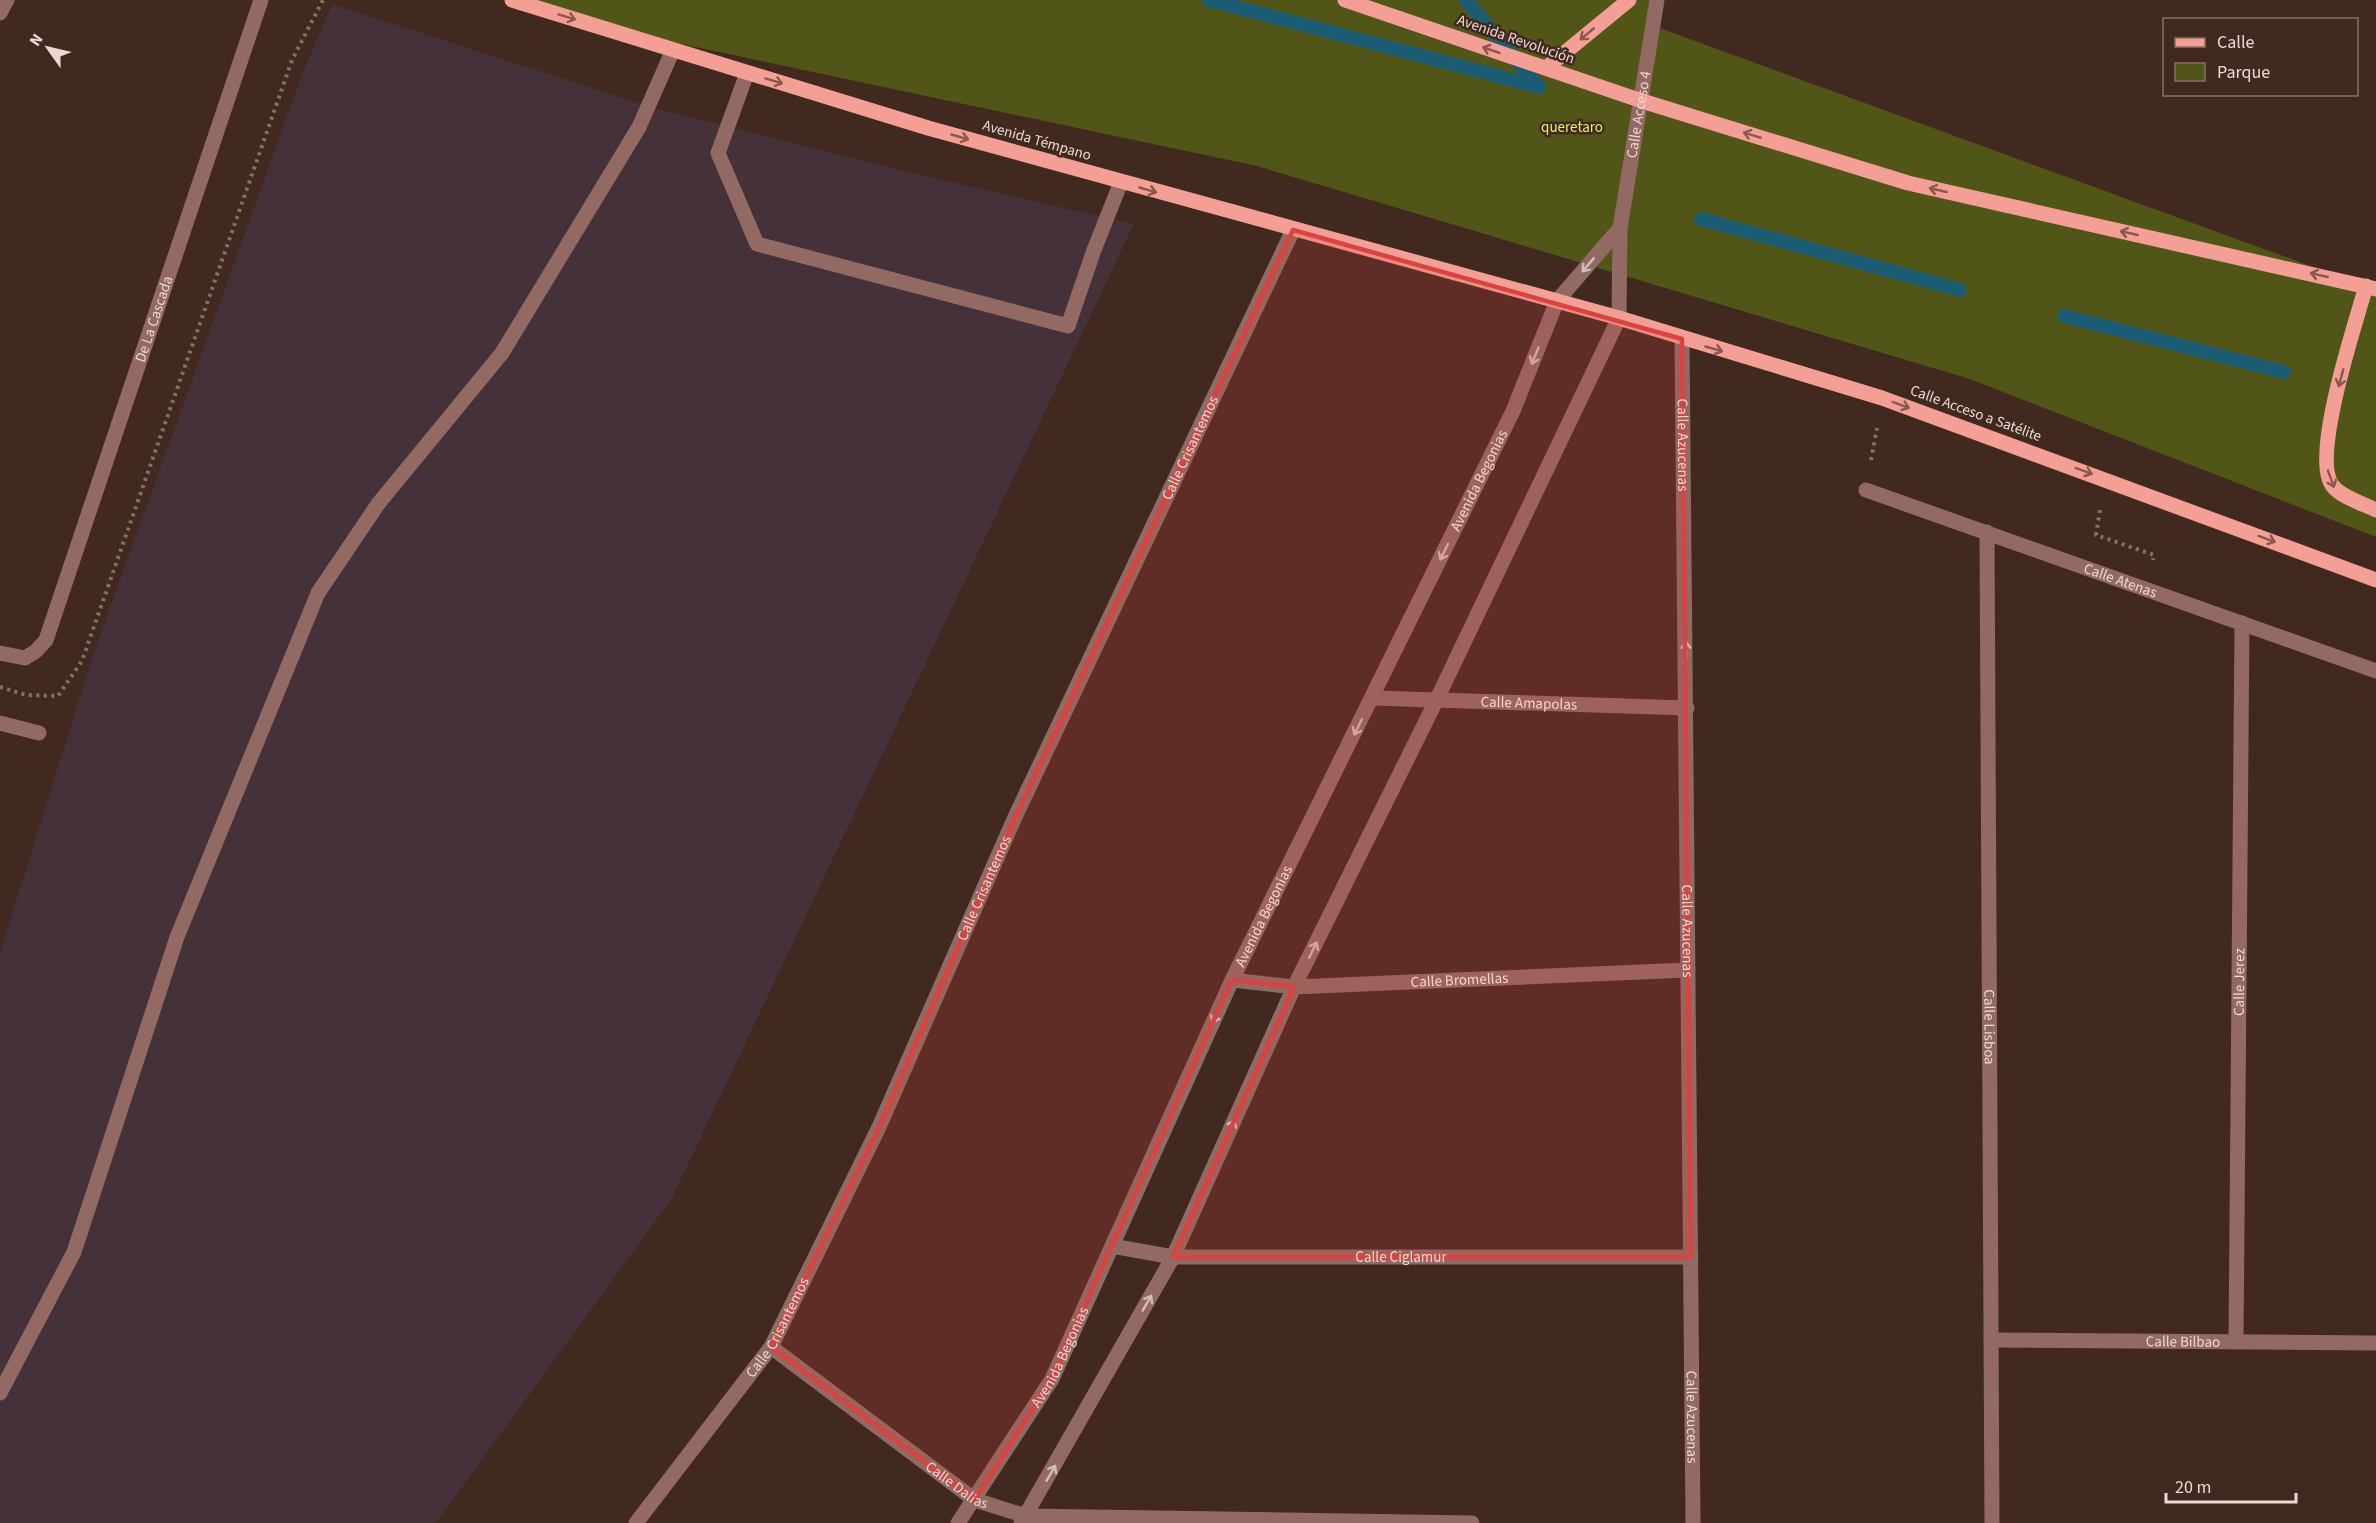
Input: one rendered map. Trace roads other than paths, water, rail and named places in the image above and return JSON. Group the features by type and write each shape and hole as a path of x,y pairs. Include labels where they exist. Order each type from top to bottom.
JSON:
{"main road":[{"name":"Avenida Témpano","path":"512,0 928,128 1557,302"},
{"name":"Avenida Revolución","path":"1345,0 1642,101"},
{"path":"1546,68 1629,0"},
{"path":"1642,101 1908,183 2371,287 2352,334 2330,422 2327,462 2331,484 2376,510"},
{"name":"Calle Acceso a Satélite","path":"1557,302 1619,318 1882,398 2376,579"}],"street":[{"path":"0,13 7,0"},
{"name":"De La Cascada","path":"0,653 25,658 36,651 46,640 261,0"},
{"name":"Calle Acceso 4","path":"1619,318 1620,228 1657,0"},
{"path":"0,1393 74,1252 177,938 318,593 378,504 502,353 639,128 673,50"},
{"path":"747,73 718,153 757,244 1068,326 1094,250 1121,182"},
{"path":"1557,302 1620,228"},
{"name":"Calle Crisantemos","path":"636,1523 771,1347 879,1126 1015,817 1293,230"},
{"name":"Avenida Begonias","path":"958,1523 1052,1378 1232,980 1513,411 1557,302"},
{"path":"1024,1520 1173,1257 1294,987 1436,701 1619,318"},
{"name":"Calle Azucenas","path":"1682,339 1693,1523"},
{"name":"Calle Atenas","path":"1866,489 2376,671"},
{"name":"Calle Lisboa","path":"1987,532 1992,1523"},
{"name":"Calle Jerez","path":"2236,1342 2242,623"},
{"name":"Calle Amapolas","path":"1373,698 1687,708"},
{"path":"0,723 39,733"},
{"name":"Calle Bromellas","path":"1232,980 1294,987 1688,970"},
{"name":"Calle Ciglamur","path":"1112,1246 1173,1257 1690,1257"},
{"name":"Calle Bilbao","path":"1991,1340 2376,1343"},
{"name":"Calle Dalias","path":"771,1347 975,1500 1024,1520 1472,1523"}],"waterway":[{"path":"1209,0 1539,87"},
{"path":"1466,0 1539,87"},
{"path":"1701,219 1960,290"},
{"path":"2064,316 2284,372"}],"park label":[{"name":"queretaro","path":"1572,127"}]}
